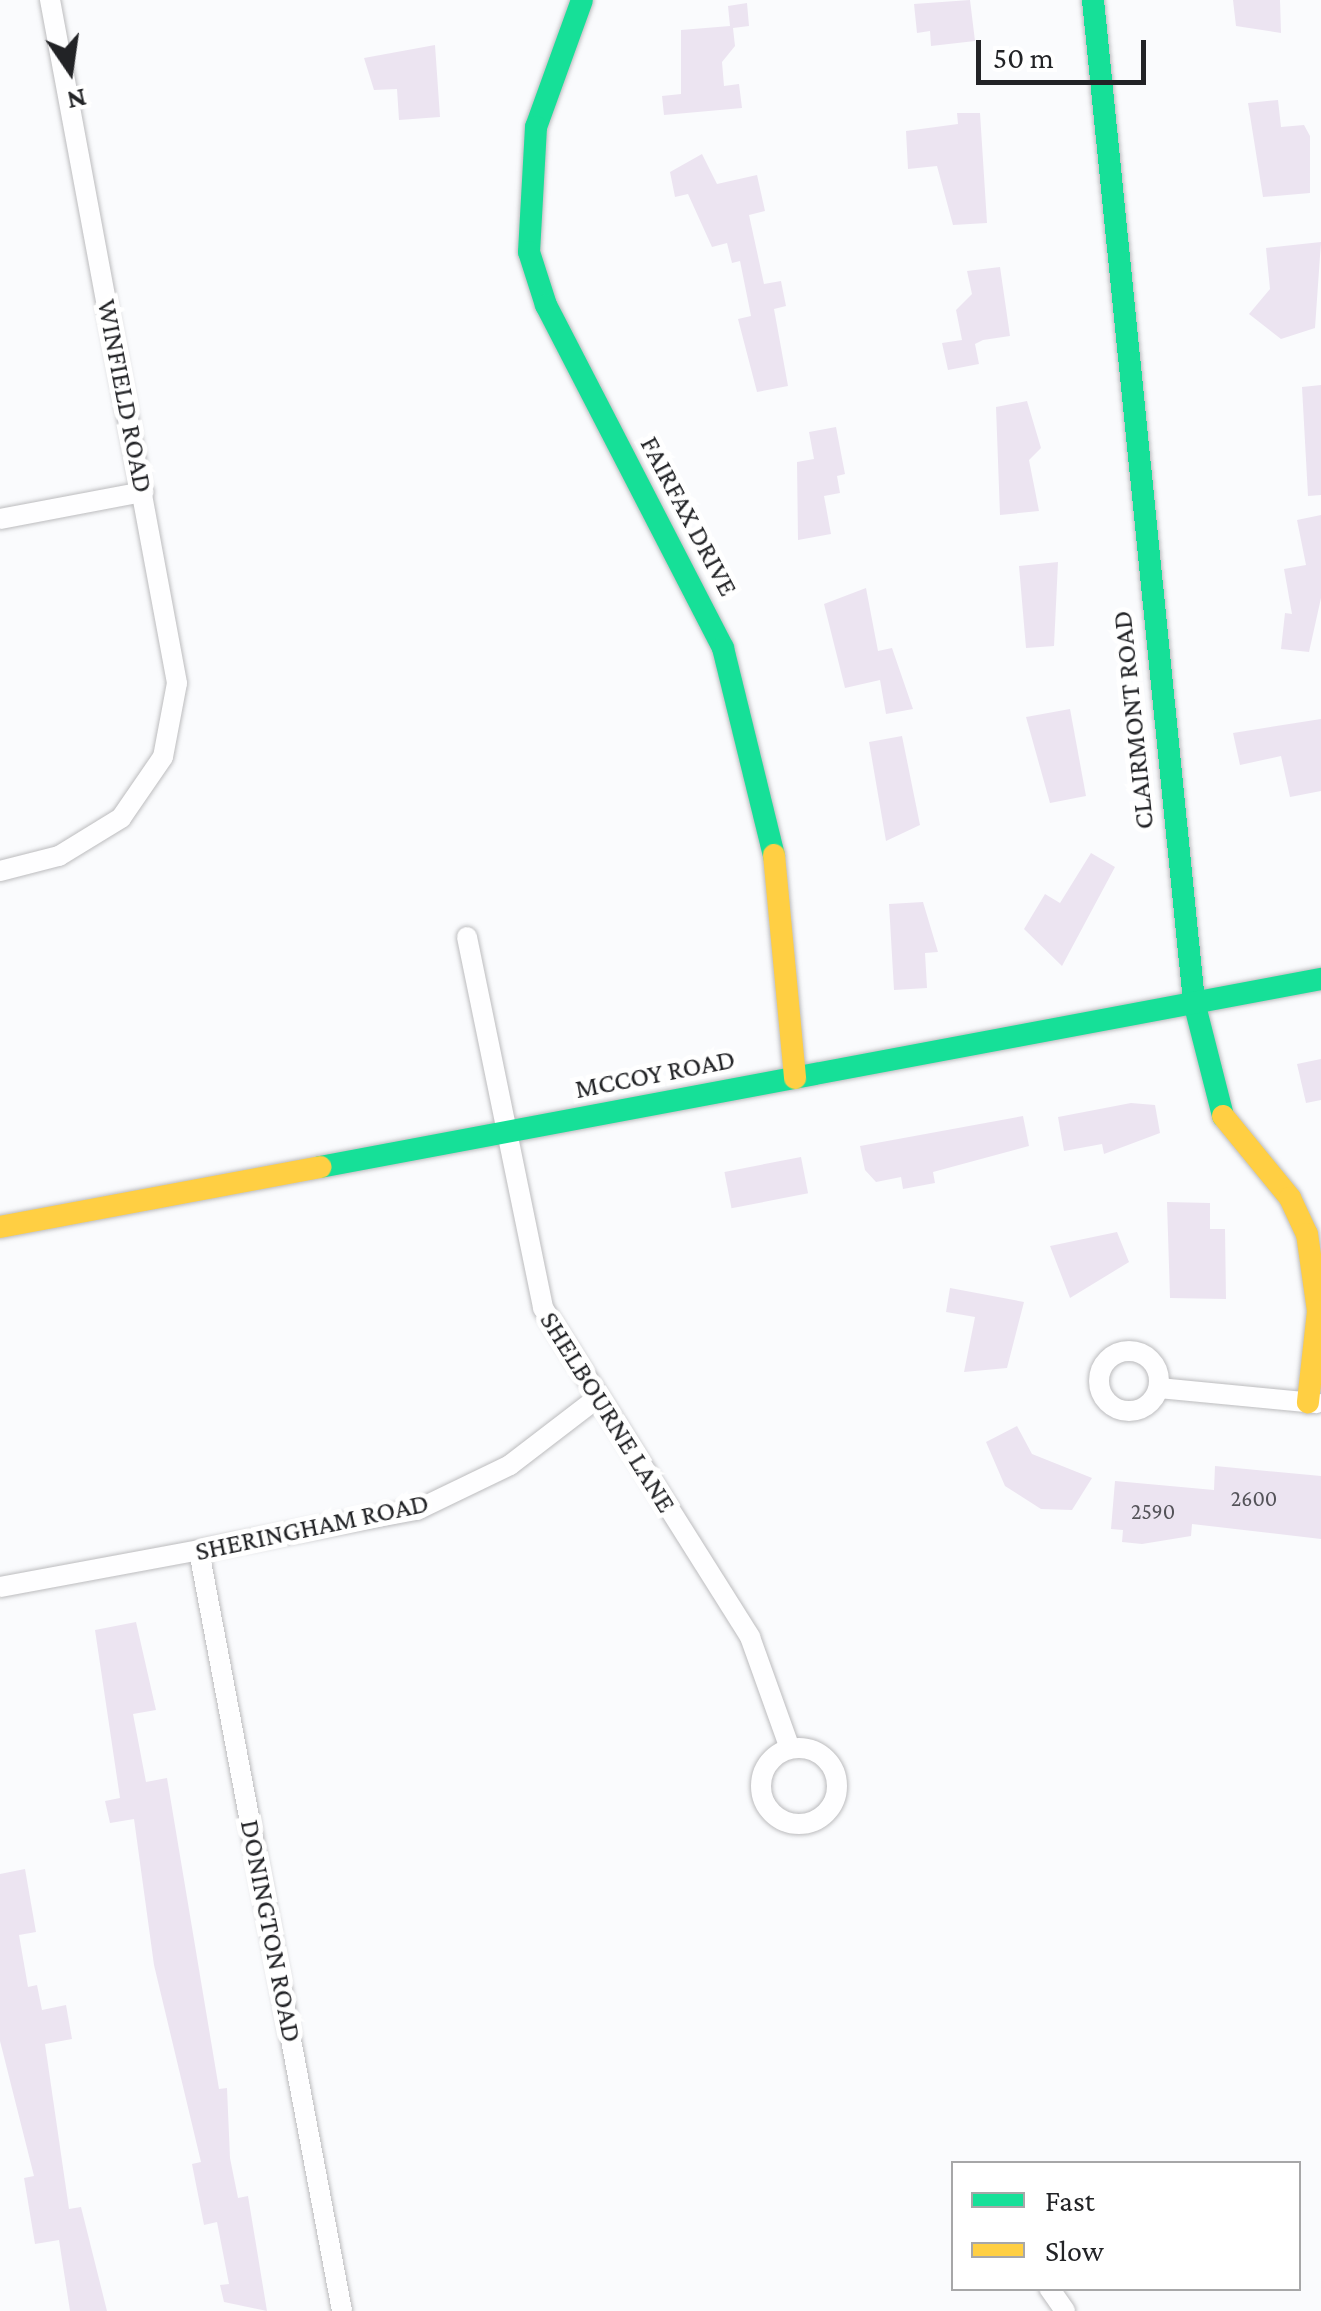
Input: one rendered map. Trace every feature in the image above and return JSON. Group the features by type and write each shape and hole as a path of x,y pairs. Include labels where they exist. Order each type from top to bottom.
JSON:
{"street":[{"name":"WINFIELD ROAD","path":"0,871 93,839 145,788 174,719 176,683 50,0"},
{"name":"FAIRFAX DRIVE","path":"582,0 536,127 529,252 546,305 723,648 776,864 795,1078"},
{"name":"CLAIRMONT ROAD","path":"1093,0 1194,1002 1222,1115 1290,1198 1307,1234 1318,1311 1314,1403"},
{"path":"0,519 143,492"},
{"name":"SHELBOURNE LANE","path":"467,937 534,1284 596,1399 750,1637 788,1746"},
{"name":"MCCOY ROAD","path":"0,1227 1321,979"},
{"path":"1159,1388 1314,1403"},
{"name":"SHERINGHAM ROAD","path":"0,1588 430,1505 510,1464 596,1399"},
{"name":"DONINGTON ROAD","path":"199,1551 342,2311"}],"building":[{"path":"970,0 975,41 931,46 930,31 917,33 914,4"},
{"path":"1233,0 1280,0 1281,33 1236,26"},
{"path":"747,3 749,26 733,28 735,46 722,62 724,86 739,84 742,108 664,115 662,96 681,94 681,30 730,26 728,6"},
{"path":"435,45 440,117 399,120 397,89 374,90 364,58"},
{"path":"1278,100 1281,127 1304,125 1310,136 1310,193 1263,197 1248,103"},
{"path":"957,113 980,113 987,223 953,225 937,166 908,169 906,131 958,124"},
{"path":"702,154 717,184 757,175 765,211 749,215 764,284 781,281 786,306 774,309 788,386 757,392 738,319 751,316 740,261 732,263 727,243 712,247 688,194 675,197 670,172"},
{"path":"1321,242 1315,328 1281,339 1249,314 1270,289 1266,248"},
{"path":"1000,267 1010,336 975,344 979,364 948,370 942,343 962,340 956,310 972,294 967,271"},
{"path":"1321,385 1321,495 1308,496 1302,387"},
{"path":"1027,401 1041,448 1029,460 1039,511 1000,515 996,407"},
{"path":"836,427 845,474 837,476 840,493 824,496 831,534 798,540 797,462 814,459 809,432"},
{"path":"1321,515 1321,598 1309,652 1281,649 1285,613 1292,614 1284,569 1306,565 1297,520"},
{"path":"1058,562 1054,646 1026,648 1019,566"},
{"path":"866,588 878,651 892,648 913,709 886,714 880,680 845,688 824,604"},
{"path":"1070,709 1086,796 1050,803 1026,717"},
{"path":"1321,719 1321,791 1290,797 1281,756 1240,765 1233,733"},
{"path":"902,736 920,825 886,841 869,742"},
{"path":"1091,853 1115,867 1062,966 1024,929 1045,894 1060,903"},
{"path":"923,902 938,952 925,953 927,988 894,990 889,904"},
{"path":"1321,1059 1321,1100 1306,1103 1297,1064"},
{"path":"1131,1103 1155,1105 1160,1133 1104,1154 1102,1144 1064,1151 1058,1117"},
{"path":"1023,1116 1029,1146 933,1172 935,1183 903,1189 901,1177 876,1182 865,1170 860,1146"},
{"path":"801,1157 808,1193 731,1208 724,1172"},
{"path":"1167,1202 1210,1203 1210,1229 1225,1229 1226,1299 1170,1298"},
{"path":"1117,1232 1129,1262 1070,1298 1050,1246"},
{"path":"950,1288 1024,1302 1007,1368 964,1372 975,1317 946,1312"},
{"path":"1017,1426 1032,1454 1092,1478 1072,1510 1041,1509 1005,1486 986,1442"},
{"path":"1215,1466 1321,1476 1321,1539 1192,1524 1191,1536 1142,1544 1122,1542 1123,1530 1111,1529 1115,1481 1214,1490"},
{"path":"136,1622 156,1710 133,1714 146,1782 167,1778 219,2089 227,2088 230,2158 238,2198 248,2196 267,2311 224,2302 220,2285 229,2284 217,2222 204,2225 192,2164 201,2162 154,1965 134,1819 110,1823 105,1801 120,1798 95,1630"},
{"path":"25,1869 36,1932 19,1935 28,1987 37,1985 42,2010 66,2005 72,2039 45,2044 69,2209 81,2207 107,2311 70,2311 59,2240 35,2244 24,2178 34,2176 0,2041 0,1874"}],"traffic: fast":[{"path":"582,0 536,127 529,252 546,305 723,648 774,855"},
{"path":"1093,0 1194,1002 1223,1116"},
{"path":"320,1167 1321,979"}],"traffic: slow":[{"path":"774,855 795,1078"},
{"path":"1223,1116 1290,1198 1307,1234 1318,1311 1308,1402"},
{"path":"0,1227 320,1167"}]}
